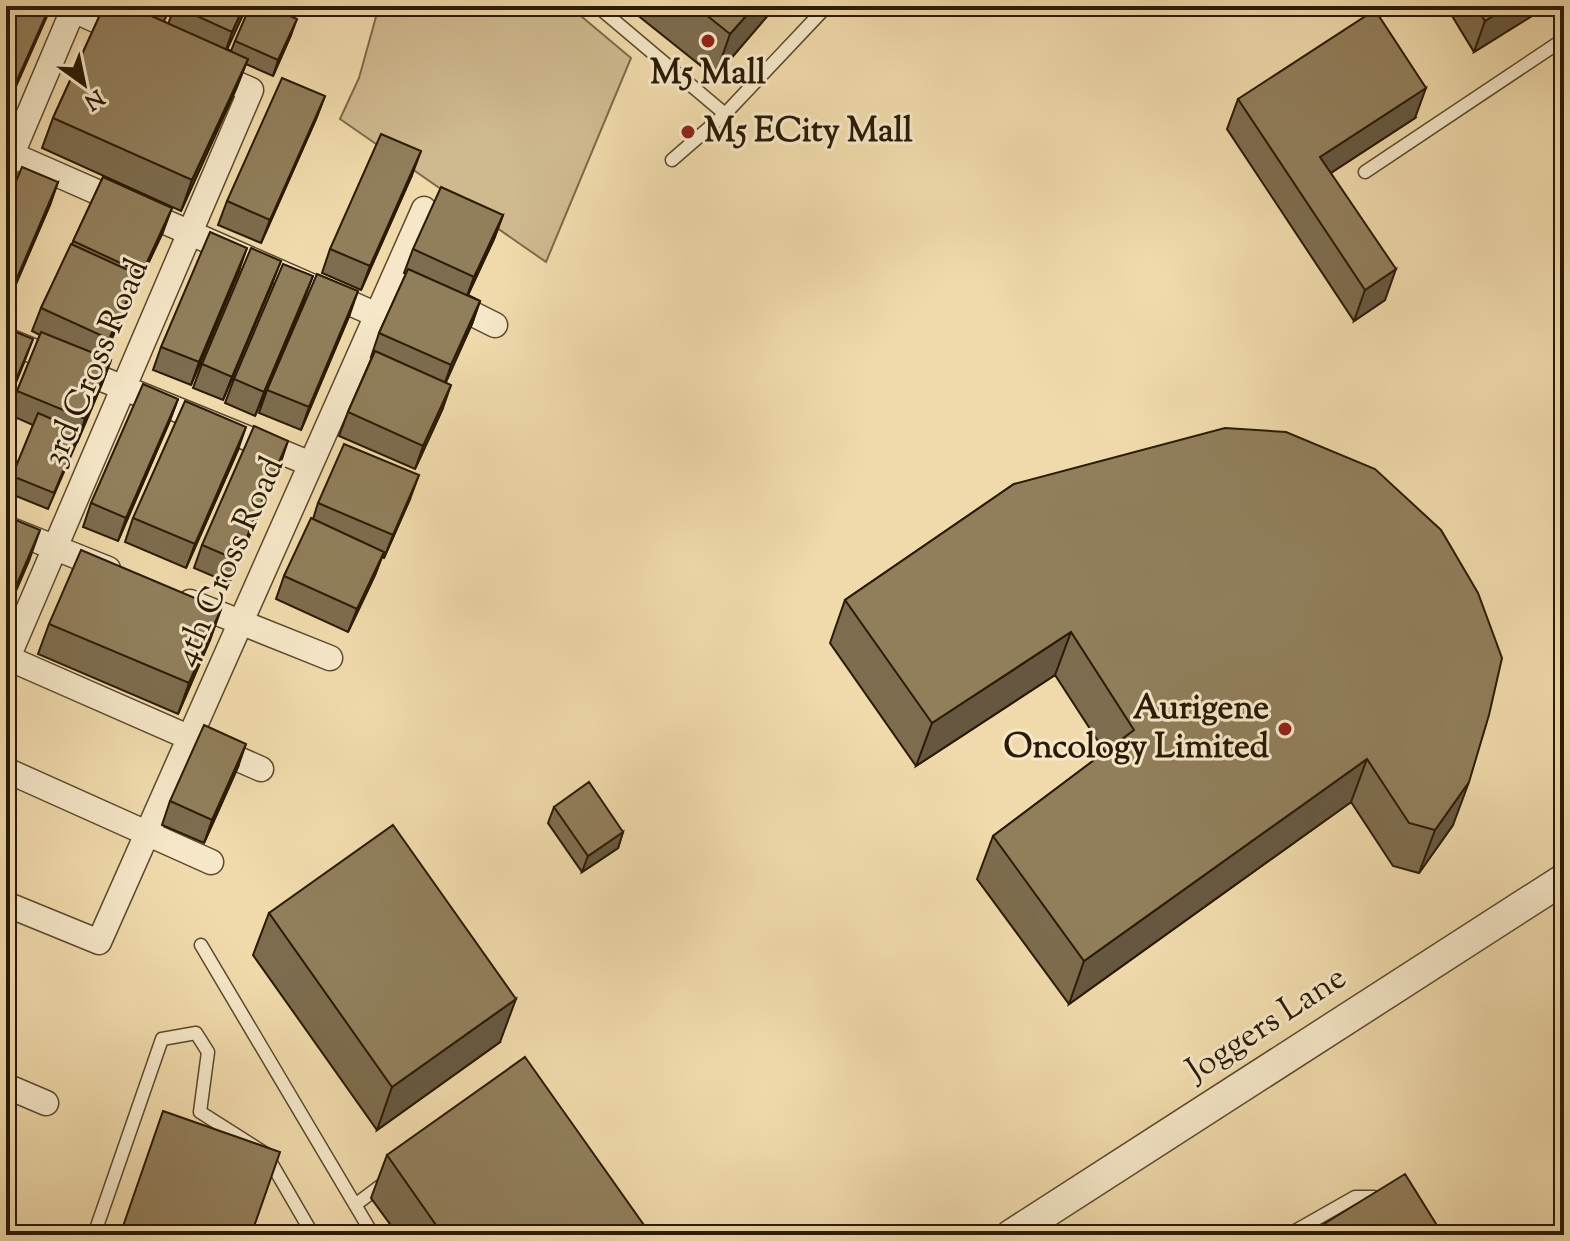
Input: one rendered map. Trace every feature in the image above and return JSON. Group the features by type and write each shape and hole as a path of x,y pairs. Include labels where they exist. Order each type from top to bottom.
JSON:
{"street":[{"path":"142,41 69,8 8,158 377,315"},
{"name":"3rd Cross Road","path":"7,660 251,90 183,59"},
{"name":"4th Cross Road","path":"6,904 99,942 424,209"},
{"path":"394,276 495,325"},
{"path":"6,340 311,464"},
{"path":"358,358 383,370"},
{"path":"322,440 347,452"},
{"path":"283,527 309,538"},
{"path":"6,528 126,576"},
{"path":"169,594 330,658"},
{"path":"7,660 261,769"},
{"path":"6,770 211,862"},
{"name":"Joggers Lane","path":"1011,1235 1564,879"},
{"path":"6,1086 46,1103"}],"lane":[{"path":"597,6 725,114"},
{"path":"672,160 725,114 827,6"},
{"path":"1365,172 1564,39"},
{"path":"201,945 373,1235"},
{"path":"94,1235 162,1039 196,1033 208,1052 200,1112 266,1154 313,1235"},
{"path":"355,1205 391,1178"},
{"path":"1288,1235 1355,1197 1364,1195 1374,1197 1387,1214"}],"shaded area":[{"path":"379,6 569,6 631,58 546,262 340,119 359,78"}],"building":[{"path":"6,6 50,6 6,105"},
{"path":"104,6 129,6 248,59 192,180 53,118"},
{"path":"145,6 169,6 165,15"},
{"path":"175,6 244,6 232,32"},
{"path":"250,6 268,6 297,19 278,60 235,41"},
{"path":"695,6 755,6 730,34"},
{"path":"1476,6 1509,6 1485,21"},
{"path":"1375,10 1426,88 1320,157 1396,269 1365,290 1238,99"},
{"path":"282,78 325,96 270,220 227,201"},
{"path":"381,134 421,151 370,266 330,249"},
{"path":"22,167 58,182 11,292 6,290 6,205"},
{"path":"103,177 172,208 142,273 73,241"},
{"path":"441,187 503,215 474,277 413,249"},
{"path":"210,232 247,248 199,362 161,347"},
{"path":"71,244 139,275 109,339 41,308"},
{"path":"251,248 281,261 232,377 202,364"},
{"path":"283,264 313,276 264,392 234,379"},
{"path":"408,269 480,301 451,365 379,333"},
{"path":"317,274 358,291 309,407 267,390"},
{"path":"6,328 33,339 6,404"},
{"path":"41,332 111,360 85,419 17,391"},
{"path":"375,351 451,385 423,446 348,412"},
{"path":"143,384 178,399 126,518 91,503"},
{"path":"185,401 246,427 195,544 133,518"},
{"path":"38,413 80,431 54,493 12,476"},
{"path":"254,426 288,441 237,560 202,545"},
{"name":"Aurigene Oncology Limited","path":"1225,428 1286,432 1375,469 1441,530 1478,593 1502,658 1489,715 1469,782 1435,830 1409,823 1367,759 1084,961 993,836 1134,730 1071,632 932,723 845,600 1014,484"},
{"path":"344,444 419,475 393,535 318,503"},
{"path":"6,516 40,530 6,610"},
{"path":"311,518 384,552 357,609 284,576"},
{"path":"81,550 221,609 189,683 49,624"},
{"path":"204,725 246,744 212,820 170,801"},
{"path":"589,782 623,832 588,856 554,807"},
{"path":"393,825 516,999 392,1087 269,913"},
{"path":"525,1057 651,1235 443,1235 387,1155"},
{"path":"163,1111 280,1152 251,1235 120,1235"},
{"path":"1405,1174 1443,1235 1306,1235"}],"place":[{"name":"M5 Mall","path":"708,41"},
{"name":"M5 ECity Mall","path":"688,132"},
{"name":"Aurigene Oncology Limited","path":"1285,729"}]}
